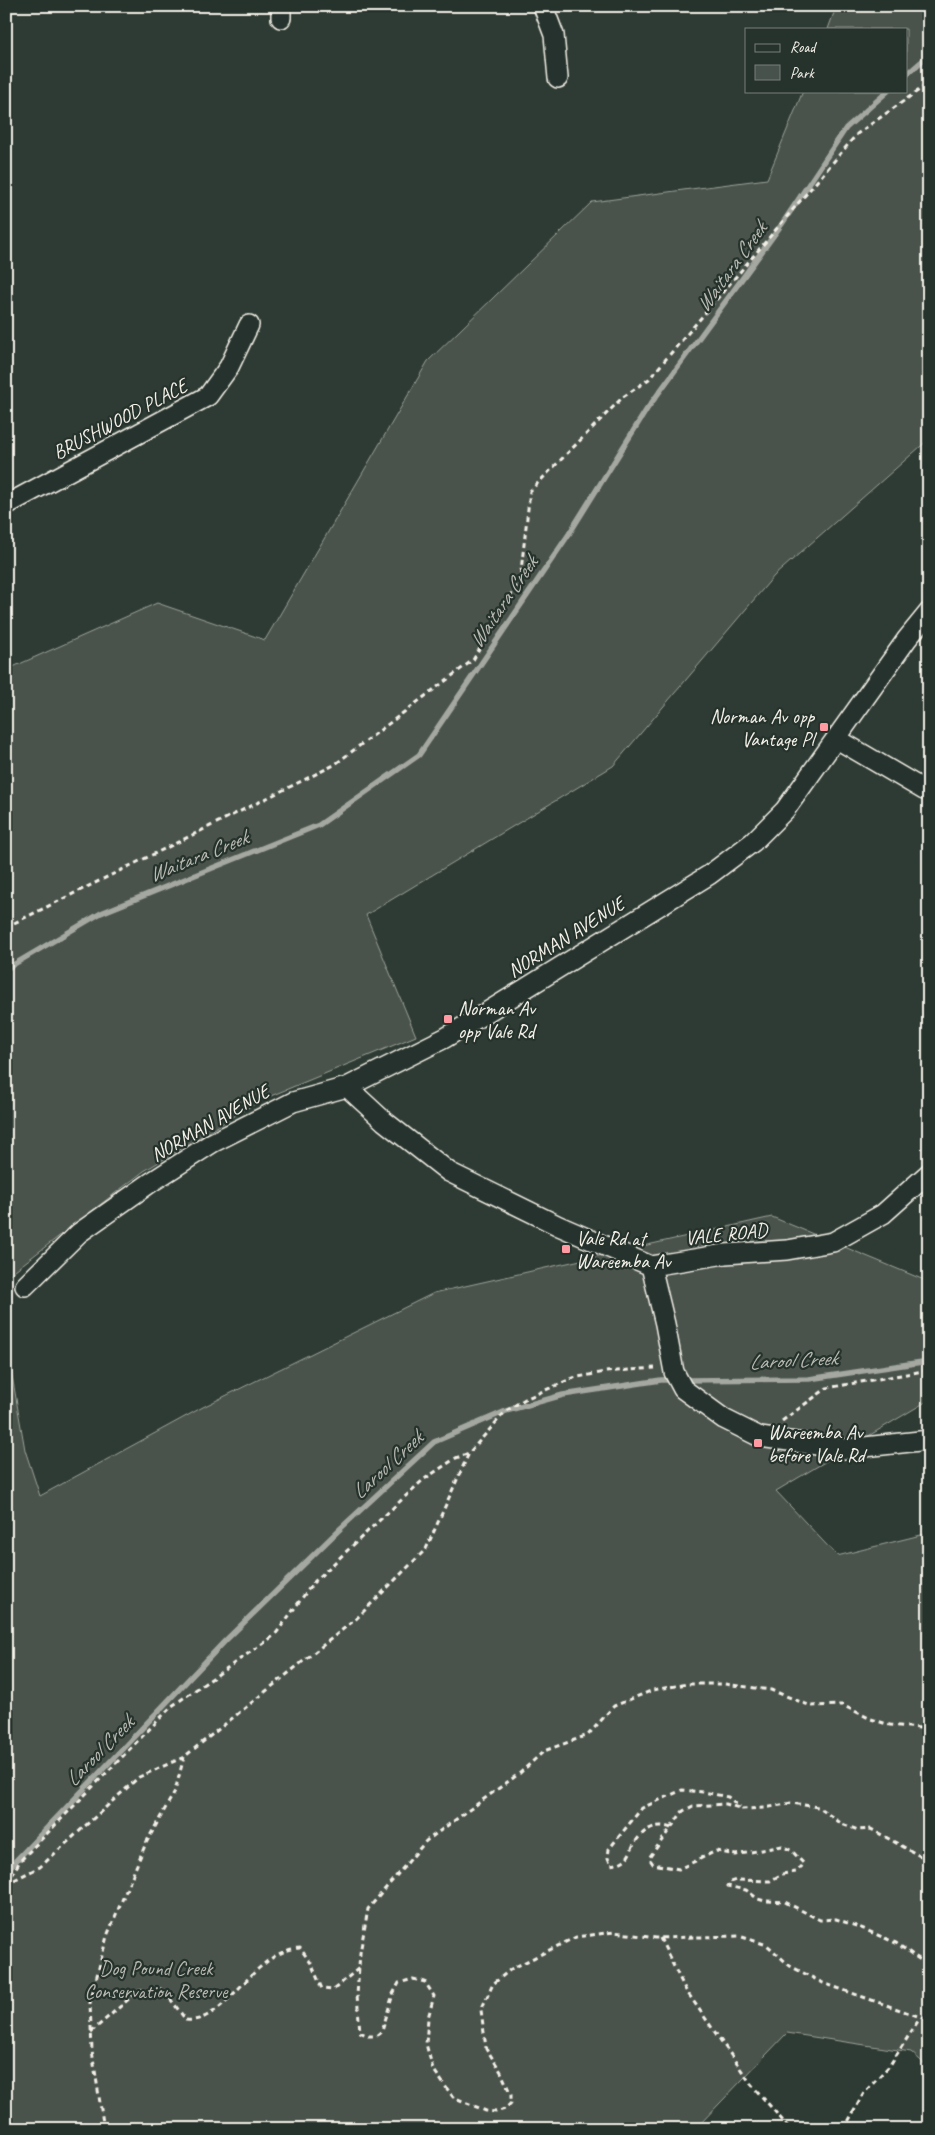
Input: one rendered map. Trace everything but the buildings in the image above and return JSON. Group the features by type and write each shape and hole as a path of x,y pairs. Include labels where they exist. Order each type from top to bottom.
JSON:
{"street":[{"path":"543,6 554,35 558,78"},
{"name":"BRUSHWOOD PLACE","path":"6,505 208,396 228,367 249,324"},
{"name":"NORMAN AVENUE","path":"25,1286 79,1233 150,1183 212,1143 293,1102 346,1087 445,1038 709,875 753,842 786,810 907,639 929,612"},
{"path":"837,740 924,790 929,791"},
{"path":"346,1087 384,1121 449,1172 559,1226 651,1266 665,1324 673,1369 683,1389 688,1394 724,1419 760,1437 846,1449 929,1440"},
{"name":"VALE ROAD","path":"651,1266 725,1254 787,1250 833,1242 883,1214 929,1173"}],"path":[{"path":"6,927 334,764 473,660 520,580 530,491 623,398 649,378 857,134 929,83"},
{"path":"6,1883 40,1867 139,1777 184,1757 357,1618 426,1549 469,1453 506,1412 525,1399 573,1378 605,1372 673,1369"},
{"path":"760,1437 827,1388 929,1370"},
{"path":"6,1883 20,1861 172,1706 276,1635 313,1583 368,1530 423,1480 456,1458 469,1453"},
{"path":"929,1729 890,1725 842,1705 811,1706 771,1690 724,1684 687,1684 653,1690 614,1706 588,1735 544,1752 520,1773 426,1841 368,1909 357,1995 360,2032 368,2036 376,2036 382,2031 393,1994 399,1983 412,1979 425,1982 434,1996 428,2018 426,2044 433,2069 453,2097 486,2111 496,2112 505,2109 510,2103 511,2095 501,2072 486,2048 481,2010 493,1984 512,1969 576,1937 614,1932 660,1938 740,1936 766,1945 790,1966 823,1983 929,2020"},
{"path":"104,2129 91,2032 90,2002 107,1936 146,1844 175,1791 184,1757"},
{"path":"671,1828 661,1824 646,1830 624,1861 611,1865 608,1858 609,1848 617,1836 642,1808 665,1797 682,1790 703,1792 728,1797 742,1809"},
{"path":"929,1861 871,1830 858,1830 842,1824 818,1808 791,1802 766,1808 742,1809 726,1804 693,1806 683,1811 649,1858 653,1864 679,1869 716,1851 736,1855 782,1846 792,1851 804,1864 796,1872 782,1874 770,1881 736,1880 727,1886 746,1890 758,1899 765,1901 785,1902 820,1920 836,1919 859,1926 896,1944 929,1966"},
{"path":"660,1938 685,1990 751,2084 790,2129"},
{"path":"91,2032 138,1991 163,1989 186,2020 196,2021 216,2009 268,1959 291,1949 300,1948 311,1963 322,1989 333,1990 359,1968"},
{"path":"844,2129 864,2093 890,2065 920,2018"}],"green space":[{"path":"833,6 929,6 929,439 774,576 613,766 366,915 416,1036 261,1100 144,1171 6,1277 6,670 157,603 265,640 428,361 592,202 767,179 803,92 908,92 908,28 828,28 835,10"},
{"name":"Dog Pound Creek Conservation Reserve","path":"772,1217 929,1282 929,1400 776,1491 837,1556 929,1533 929,2068 911,2052 787,2033 698,2126 699,2129 6,2129 6,1341 25,1450 40,1496 203,1407 434,1293"}],"waterway":[{"name":"Waitara Creek","path":"908,73 929,55"},
{"name":"Waitara Creek","path":"6,969 101,913 319,825 419,755 569,534 647,409 782,224 846,128 887,92"},
{"name":"Larool Creek","path":"682,1380 809,1379 929,1361"},
{"name":"Larool Creek","path":"6,1871 225,1641 341,1528 434,1442 506,1411 563,1395 661,1380 673,1380"},
{"path":"6,2078 6,2089"}],"place":[{"name":"Norman Av opp Vantage Pl","path":"824,727"},
{"name":"Norman Av opp Vale Rd","path":"448,1019"},
{"name":"Vale Rd at Wareemba Av","path":"566,1249"},
{"name":"Wareemba Av before Vale Rd","path":"758,1443"}]}
